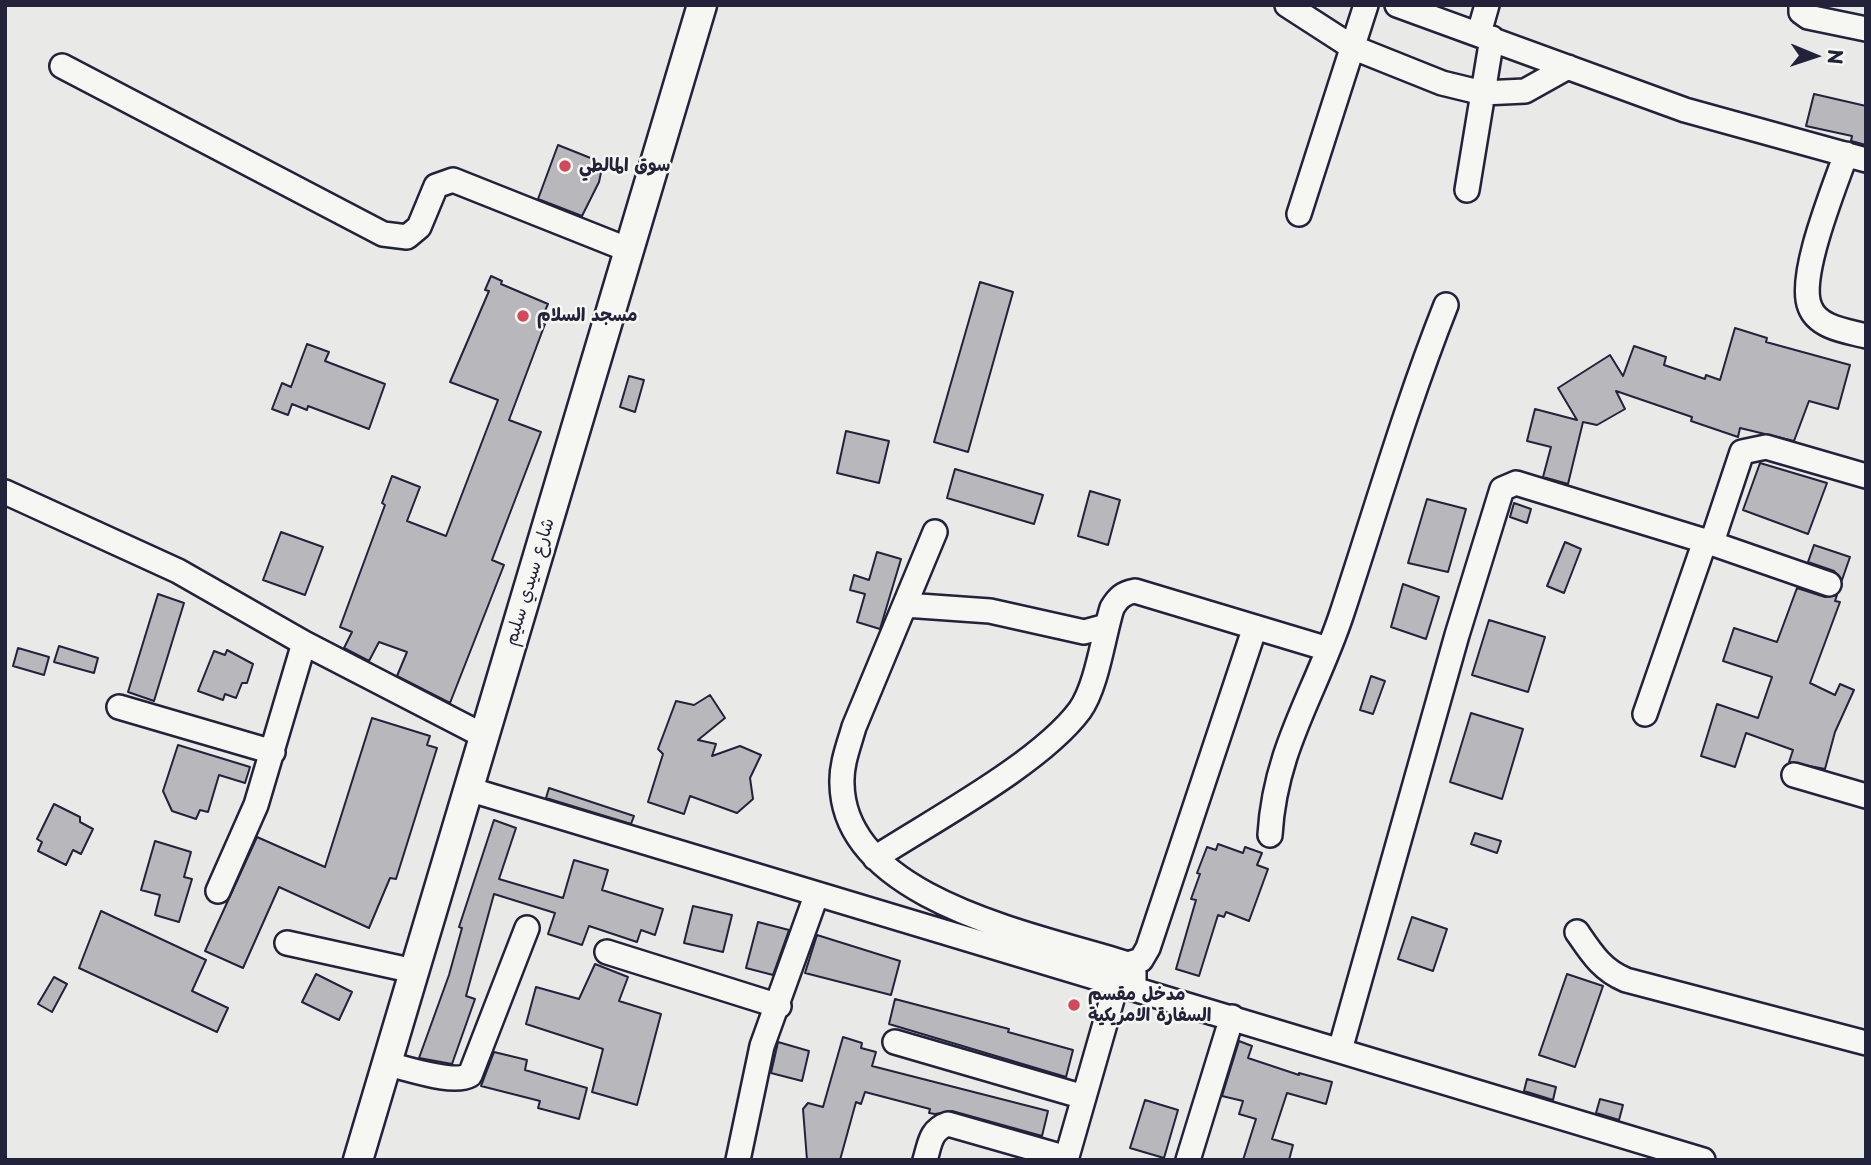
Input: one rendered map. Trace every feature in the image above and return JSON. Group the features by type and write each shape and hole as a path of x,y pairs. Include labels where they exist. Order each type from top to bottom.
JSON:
{"main road":[{"name":"شارع سيدي سليم","path":"358,1160 702,5"}],"street":[{"path":"1287,5 1352,47 1442,83 1483,93 1525,91 1568,67"},
{"path":"1299,214 1366,5"},
{"path":"1397,5 1685,110 1856,157 1820,230 1805,288 1810,309 1827,326 1866,337"},
{"path":"1466,190 1483,93 1487,5"},
{"path":"1801,5 1801,12 1808,17 1866,29"},
{"path":"62,66 383,234 407,237 419,227 436,186 453,180 629,250"},
{"path":"1270,835 1275,786 1283,755 1328,649 1384,477 1446,305"},
{"path":"1645,714 1705,541 1714,536 1742,452 1766,447 1866,476"},
{"path":"1340,1050 1453,649 1502,489 1516,483 1705,541 1829,584"},
{"path":"5,492 178,571 304,643 484,736"},
{"path":"935,532 854,727 842,776 846,812 852,828 875,858 895,875 982,920 1232,1017 1703,1160"},
{"path":"875,858 1015,768 1080,710 1090,688 1106,626 1118,598 1135,591 1328,649"},
{"path":"905,605 990,611 1084,632 1106,626"},
{"path":"925,1160 932,1136 939,1127 948,1125 1066,1159 1084,1097 1127,978 1148,948 1255,627"},
{"path":"218,891 256,805 304,643"},
{"path":"120,708 273,752"},
{"path":"1794,775 1866,796"},
{"path":"468,789 816,896 1127,978"},
{"path":"738,1160 762,1046 779,1006 816,896"},
{"path":"387,1064 457,1079 470,1075 527,928"},
{"path":"1577,932 1600,965 1609,973 1626,980 1866,1043"},
{"path":"287,943 414,971"},
{"path":"607,952 779,1006"},
{"path":"1188,1160 1232,1017"},
{"path":"895,1042 1084,1097"}],"building":[{"path":"1814,94 1866,106 1866,145 1851,141 1852,136 1806,126"},
{"path":"558,145 603,163 599,182 582,216 538,199"},
{"path":"491,276 502,281 501,284 548,304 540,322 545,324 509,420 541,432 492,560 504,565 450,703 397,676 407,652 379,642 369,661 344,648 352,632 340,627 385,505 382,503 392,476 420,487 407,521 446,536 498,400 450,382 489,291 485,290"},
{"path":"980,282 1013,292 968,452 934,442"},
{"path":"1735,328 1767,338 1766,342 1850,365 1838,409 1809,401 1794,441 1740,428 1738,437 1691,421 1692,417 1616,391 1625,409 1597,425 1583,422 1568,484 1543,477 1551,447 1527,441 1535,409 1577,420 1558,388 1610,355 1623,376 1634,346 1666,357 1664,365 1705,379 1706,375 1720,380"},
{"path":"307,344 329,352 325,361 385,384 369,429 308,406 307,410 292,404 288,415 272,409 282,383 291,387"},
{"path":"629,376 644,380 635,412 620,407"},
{"path":"846,431 889,441 879,483 837,473"},
{"path":"1760,463 1827,483 1808,534 1743,510"},
{"path":"955,469 1043,495 1034,524 947,498"},
{"path":"1090,491 1120,500 1108,545 1078,536"},
{"path":"1427,499 1466,509 1448,572 1408,563"},
{"path":"1514,503 1531,509 1527,523 1510,517"},
{"path":"281,532 323,547 305,595 263,580"},
{"path":"1565,542 1581,549 1564,593 1547,586"},
{"path":"1814,545 1850,557 1842,580 1834,571 1808,562"},
{"path":"877,552 901,559 880,629 857,622 865,594 850,590 854,575 869,580"},
{"path":"1403,584 1439,597 1426,639 1391,627"},
{"path":"1797,588 1825,597 1837,595 1835,601 1840,602 1810,683 1835,695 1840,684 1854,690 1835,732 1825,769 1789,762 1793,750 1746,733 1735,767 1701,756 1717,704 1758,718 1772,677 1723,661 1734,628 1777,642"},
{"path":"158,594 184,603 154,701 128,692"},
{"path":"1489,620 1545,637 1528,692 1472,675"},
{"path":"59,646 98,658 94,673 54,662"},
{"path":"18,648 49,657 44,675 13,666"},
{"path":"227,650 253,664 247,683 242,683 236,698 225,694 223,700 198,691 214,651 225,655"},
{"path":"1371,676 1385,681 1373,714 1360,710"},
{"path":"710,695 725,718 698,740 716,744 712,756 740,746 761,755 750,778 753,799 737,813 690,796 684,814 648,802 663,754 658,749 676,701 694,705"},
{"path":"1471,713 1523,729 1502,799 1450,782"},
{"path":"372,718 430,736 427,745 437,748 396,879 390,878 369,928 279,887 243,968 205,951 257,837 325,867"},
{"path":"178,745 250,767 245,783 219,775 208,812 200,810 196,819 172,811 163,791"},
{"path":"549,788 634,816 631,824 546,798"},
{"path":"54,804 80,817 80,822 93,829 81,854 73,850 66,865 38,851 42,842 37,839"},
{"path":"494,820 516,828 499,879 563,898 574,860 608,870 602,890 663,909 655,935 641,930 637,942 589,926 582,945 548,934 555,913 494,894 466,996 475,999 452,1064 419,1058 449,975 462,928 459,927"},
{"path":"1475,833 1501,841 1497,853 1471,844"},
{"path":"155,841 191,852 184,877 192,879 179,922 155,915 160,895 141,890"},
{"path":"1218,844 1243,853 1245,847 1262,853 1257,865 1268,869 1249,921 1226,912 1224,917 1218,915 1199,976 1176,969 1196,900 1191,899 1200,874 1197,873 1207,847 1216,850"},
{"path":"693,906 732,915 723,952 684,943"},
{"path":"101,911 206,960 192,991 228,1008 217,1032 79,968"},
{"path":"1412,917 1447,929 1433,971 1398,959"},
{"path":"758,922 789,930 773,975 746,968"},
{"path":"817,935 900,961 891,995 805,973"},
{"path":"595,964 628,977 619,1001 661,1014 637,1105 592,1092 603,1049 526,1024 536,987 579,999"},
{"path":"316,974 352,992 339,1020 302,1002"},
{"path":"1567,974 1603,986 1575,1067 1539,1055"},
{"path":"54,977 67,984 52,1012 38,1004"},
{"path":"895,999 1009,1029 1008,1032 1073,1050 1066,1077 889,1024"},
{"path":"843,1037 862,1043 861,1048 876,1052 872,1066 1048,1111 1042,1136 952,1111 929,1113 930,1109 865,1092 861,1104 856,1102 840,1160 807,1160 803,1109 808,1103 823,1107"},
{"path":"1239,1041 1252,1046 1248,1058 1299,1075 1332,1082 1326,1104 1287,1093 1272,1139 1293,1145 1289,1160 1243,1160 1256,1119 1239,1114 1243,1101 1222,1096"},
{"path":"778,1042 809,1051 802,1081 771,1073"},
{"path":"494,1052 527,1060 525,1070 587,1088 579,1119 538,1108 540,1101 481,1086"},
{"path":"1527,1079 1556,1087 1553,1100 1524,1091"},
{"path":"1600,1099 1623,1105 1619,1120 1596,1113"},
{"path":"1145,1100 1178,1110 1164,1158 1130,1148"}],"place":[{"name":"سوق المالطي","path":"565,166"},
{"name":"مسجد السلام","path":"523,316"},
{"name":"مدخل مقسم السفارة الامريكية","path":"1074,1005"}]}
